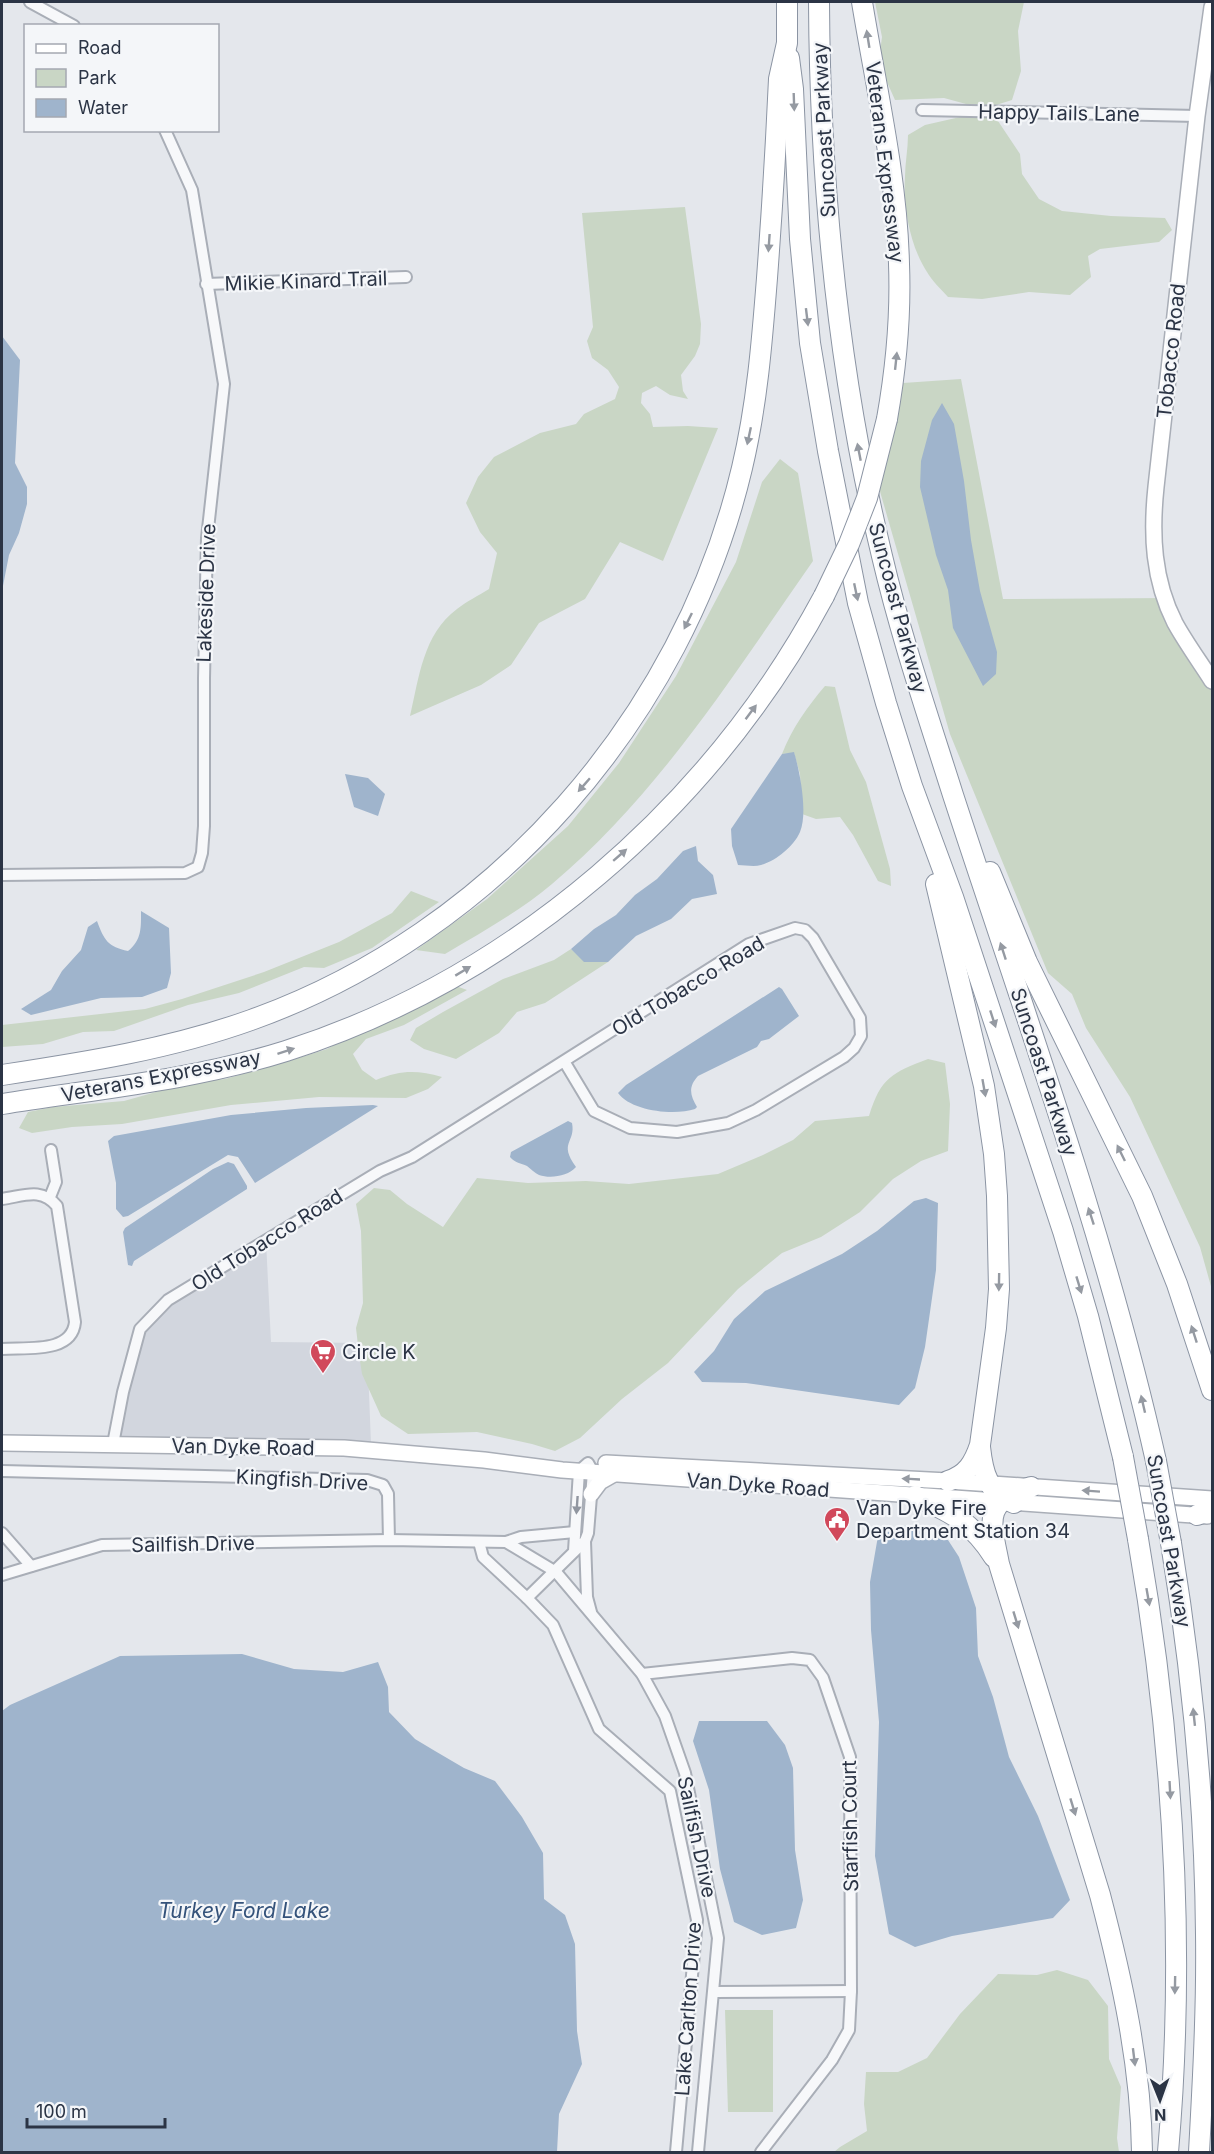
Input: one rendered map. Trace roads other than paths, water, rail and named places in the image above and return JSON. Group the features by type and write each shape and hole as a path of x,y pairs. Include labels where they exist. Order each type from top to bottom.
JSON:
{"highway":[{"name":"Veterans Expressway","path":"2,1075 105,1059 178,1043 253,1019 333,984 410,940 464,901 545,828 600,766 647,696 694,609 721,542 742,470 761,357 779,79 787,44 787,2"},
{"name":"Suncoast Parkway","path":"819,2 825,186 838,320 858,447 882,559 939,752 1102,1250 1136,1375 1156,1461 1171,1543 1188,1654 1201,1792 1205,1874 1206,2009 1198,2152"},
{"name":"Veterans Expressway","path":"2,1104 188,1074 284,1051 333,1034 424,993 484,958 527,929 578,891 628,849 688,789 758,702 796,647 824,597 849,544 867,498 887,419 897,349 898,239 890,168 862,2"},
{"name":"Suncoast Parkway","path":"787,44 793,89 804,286 818,397 858,603 912,786 953,897 1063,1230 1088,1316 1123,1457 1138,1539 1160,1686 1173,1853 1174,2024 1168,2152"},
{"path":"939,752 1027,962 1142,1196 1177,1284 1212,1390"},
{"path":"912,786 979,1059 994,1154 998,1207 999,1289 980,1445 975,1460 968,1470 948,1481"},
{"path":"980,1445 982,1469 1002,1497"},
{"path":"1031,1487 1002,1497 993,1516 992,1524 999,1564 1114,1948 1129,2021 1142,2152"},
{"path":"915,1496 951,1512 973,1528 999,1564"}],"main road":[{"name":"Tobacco Road","path":"1212,7 1197,116 1155,497 1153,540 1155,562 1169,610 1212,681"},
{"name":"Van Dyke Road","path":"2,1443 344,1448 587,1469 948,1481 1002,1497"},
{"name":"Van Dyke Road","path":"587,1469 614,1474 915,1496 1002,1497 1207,1514"},
{"path":"591,1494 600,1482 614,1474"},
{"path":"1031,1487 1212,1499"}],"street":[{"path":"30,2 70,24"},
{"name":"Happy Tails Lane","path":"922,110 1197,116"},
{"name":"Lakeside Drive","path":"2,875 185,873 198,867 202,853 207,538 224,384 192,190 166,132"},
{"name":"Mikie Kinard Trail","path":"206,284 406,277"},
{"name":"Old Tobacco Road","path":"113,1444 123,1392 140,1329 168,1300 380,1170 412,1157 749,944 795,928 805,930 813,938 860,1018 861,1036 854,1048 844,1057 756,1110 728,1123 711,1127 676,1132 630,1128 594,1111 564,1061"},
{"path":"50,1197 56,1182 51,1150"},
{"path":"2,1199 41,1194 50,1197 57,1206 75,1322 74,1329 66,1341 55,1345 2,1349"},
{"path":"587,1469 591,1494 588,1533 585,1541 587,1597 592,1615"},
{"path":"574,1551 575,1532 587,1469"},
{"name":"Kingfish Drive","path":"2,1471 367,1480 383,1485 387,1494 389,1540"},
{"path":"389,1540 506,1542 521,1538 575,1532"},
{"path":"2,1533 31,1566"},
{"name":"Sailfish Drive","path":"2,1575 102,1545 389,1540"},
{"path":"527,1598 585,1541"},
{"name":"Lake Carlton Drive","path":"478,1542 483,1557 553,1625 599,1729 670,1791 697,1920 676,2152"},
{"path":"506,1542 556,1572 642,1674"},
{"name":"Starfish Court","path":"642,1674 792,1658 810,1660 823,1678 850,1757 851,1991 849,2030 832,2060 761,2152"},
{"name":"Sailfish Drive","path":"642,1674 665,1716 685,1773 718,1938 698,2152"},
{"path":"714,1992 851,1991"}],"water":[{"path":"2,336 20,360 15,463 27,487 27,504 19,533 9,555 2,591"},
{"path":"942,403 954,424 980,591 997,652 996,674 983,686 953,628 948,590 936,555 920,487 921,461 932,420"},
{"path":"794,752 801,781 803,804 800,832 789,848 773,860 758,866 738,865 732,846 731,829 782,754"},
{"path":"345,774 368,778 385,794 378,816 354,807"},
{"path":"696,846 698,861 713,875 717,894 692,899 671,919 636,936 608,962 584,962 571,949 594,929 616,915 635,895 657,879 683,851"},
{"path":"141,911 169,928 171,973 167,988 142,997 101,998 31,1015 21,1009 51,990 62,971 81,950 88,927 97,921 111,945 128,951 133,947 141,928"},
{"path":"779,987 799,1016 769,1039 761,1041 757,1047 698,1076 691,1087 697,1107 695,1109 665,1112 643,1108 624,1099 618,1093 626,1085"},
{"path":"378,1106 255,1183 238,1157 228,1155 128,1216 123,1217 116,1209 116,1183 108,1141 114,1136 231,1115"},
{"path":"568,1121 572,1123 573,1130 568,1152 576,1167 569,1173 544,1176 510,1157 511,1152"},
{"path":"228,1162 234,1164 247,1189 134,1261 132,1266 128,1265 123,1232 125,1228 213,1169"},
{"path":"926,1198 938,1203 936,1270 925,1347 915,1388 899,1405 746,1383 702,1382 694,1372 714,1351 734,1319 765,1291 842,1254 877,1231 914,1201"},
{"path":"907,1525 948,1540 959,1557 976,1608 978,1656 993,1697 1009,1757 1038,1816 1070,1900 1053,1918 952,1936 915,1947 889,1934 875,1856 879,1722 871,1630 870,1582 878,1536"},
{"name":"Turkey Ford Lake","path":"242,1654 294,1669 343,1672 378,1662 388,1687 389,1712 415,1739 464,1768 495,1781 522,1817 543,1853 544,1899 565,1915 575,1944 577,2031 582,2064 559,2114 557,2152 2,2152 2,1711 10,1705 120,1656"},
{"path":"699,1721 767,1721 785,1745 793,1768 795,1850 803,1900 796,1928 762,1935 734,1922 720,1869 709,1790 693,1741"}],"place":[{"name":"Circle K","path":"323,1375"},
{"name":"Van Dyke Fire Department Station 34","path":"837,1543"}]}
